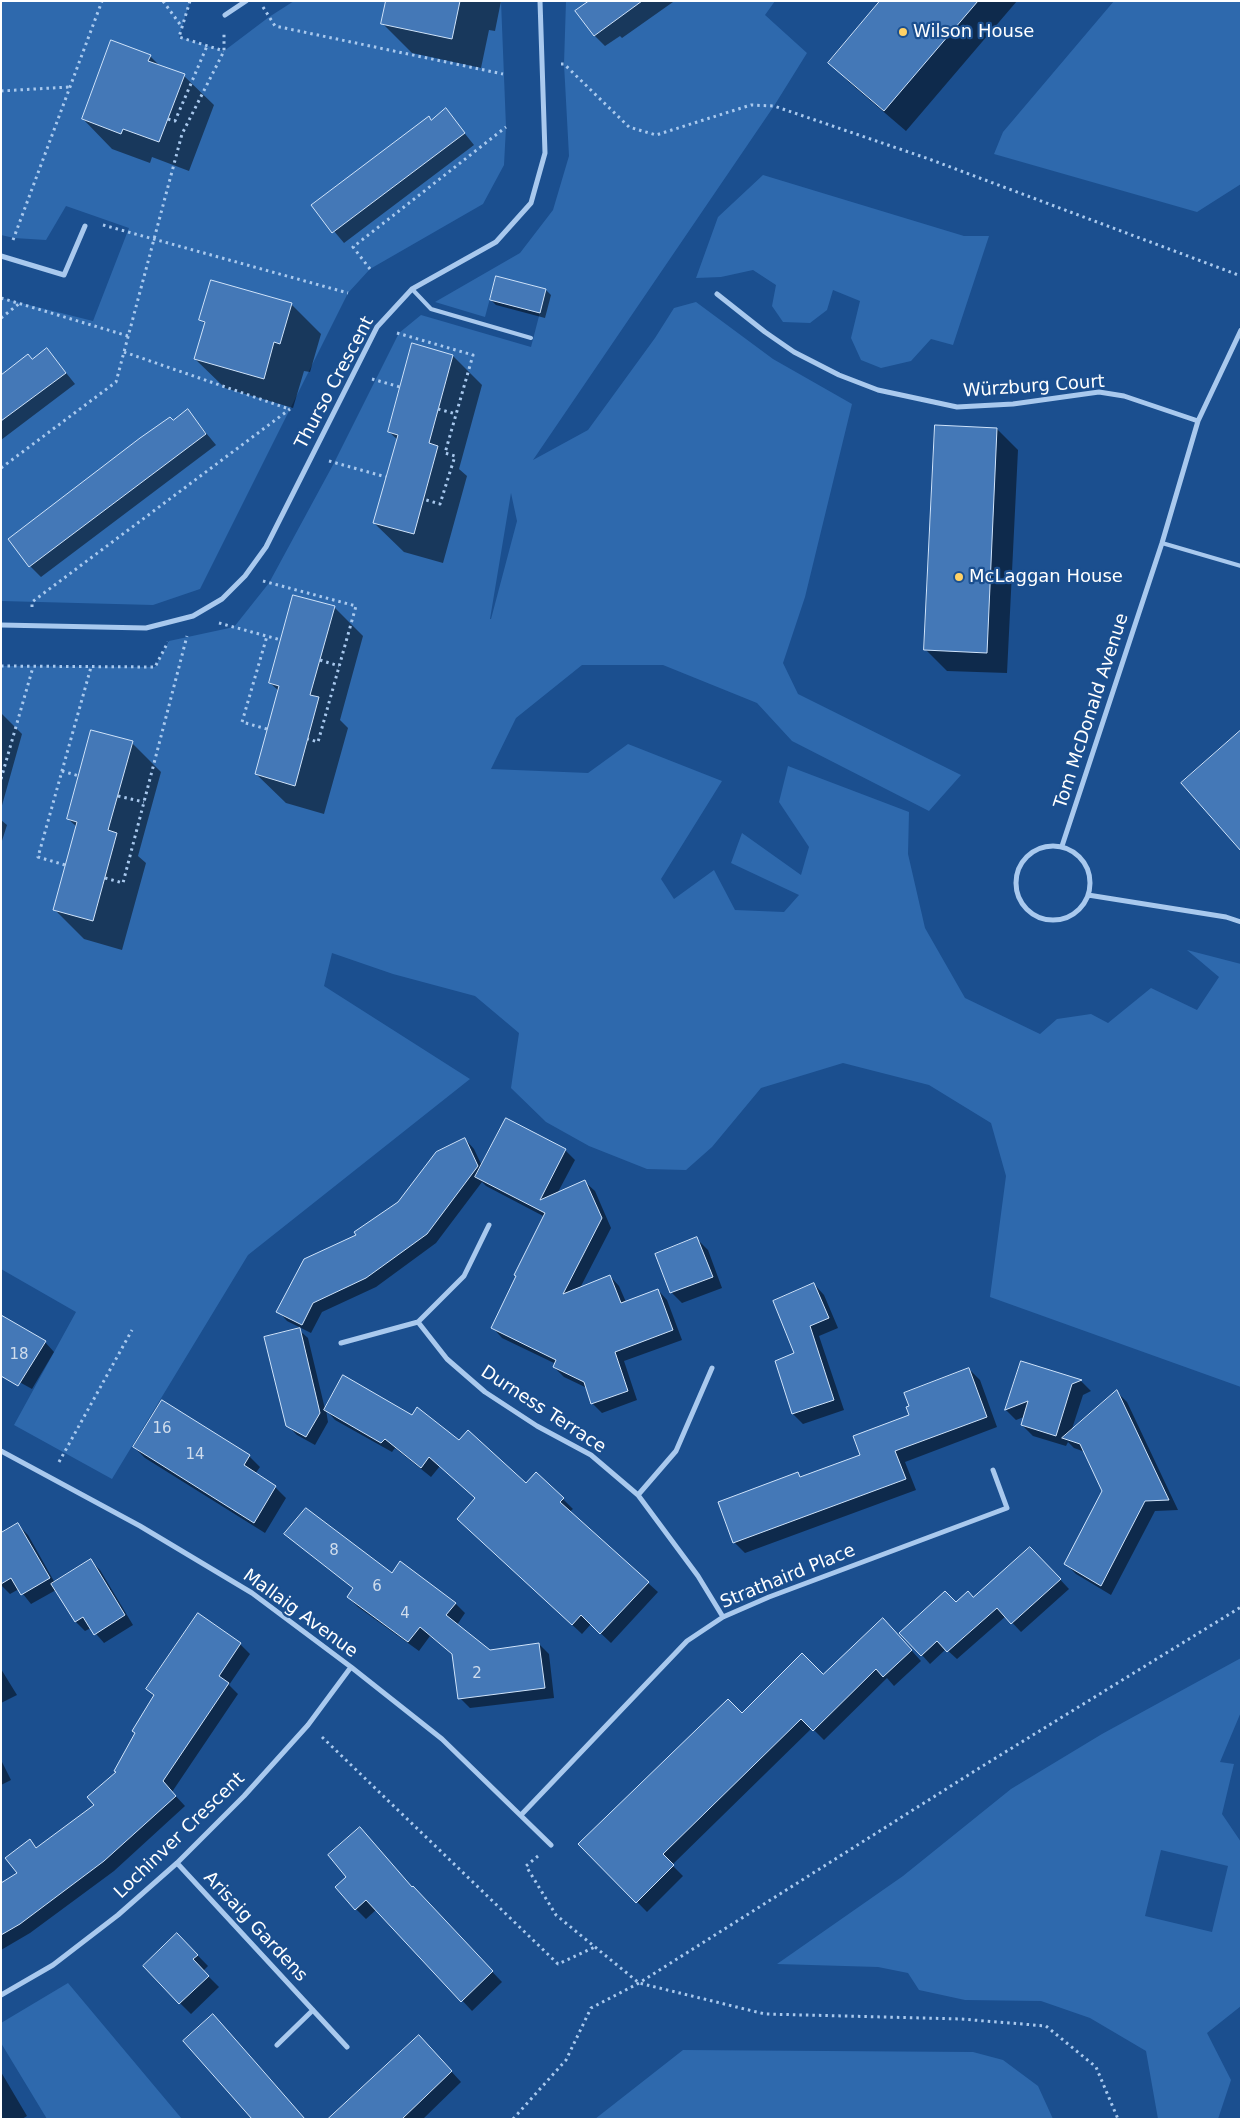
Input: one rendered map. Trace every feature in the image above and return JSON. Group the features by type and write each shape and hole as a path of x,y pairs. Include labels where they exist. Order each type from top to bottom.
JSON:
{"street":[{"path":"225,15 246,1"},
{"name":"Thurso Crescent","path":"1,625 146,628 193,616 222,599 245,576 266,547 377,327 412,289 496,242 531,203 545,154 540,1"},
{"path":"4,257 64,275 85,226"},
{"name":"Würzburg Court","path":"717,294 794,352 840,375 878,390 957,407 1013,404 1099,392 1124,396 1198,421"},
{"name":"Tom McDonald Avenue","path":"1062,846 1162,543 1198,421 1241,330"},
{"path":"1045,846 1062,846 1073,851 1086,864 1090,874 1088,895 1082,906 1072,915 1060,920 1047,920 1035,916 1025,908 1018,896 1016,877 1024,859 1033,851 1045,846"},
{"path":"1088,895 1226,917 1241,922"},
{"path":"341,1343 418,1322 464,1276 489,1225"},
{"name":"Durness Terrace","path":"418,1322 446,1359 485,1392 537,1426 591,1455 638,1495 698,1576 723,1617"},
{"path":"638,1495 676,1451 712,1368"},
{"name":"Mallaig Avenue","path":"1,1451 140,1526 252,1593 351,1667 442,1739 551,1845"},
{"name":"Strathaird Place","path":"521,1815 688,1641 723,1617 769,1597 1007,1508 993,1470"},
{"name":"Lochinver Crescent","path":"1,1994 60,1959 118,1915 177,1863 244,1796 308,1725 351,1667"},
{"name":"Arisaig Gardens","path":"177,1863 348,2048"},
{"path":"276,2045 313,2010"}],"lane":[{"path":"412,289 431,309 531,338"},
{"path":"1162,543 1241,566"}],"path":[{"path":"4,257 102,1"},
{"path":"163,1 182,27"},
{"path":"190,1 179,37 224,51"},
{"path":"260,1 275,26 504,74"},
{"path":"1,468 116,382 182,134 224,51 225,15"},
{"path":"168,119 175,121 207,46"},
{"path":"542,65 564,64 629,128 656,135 751,105 774,106 928,160 1241,276"},
{"path":"1,92 70,87"},
{"path":"370,269 353,247 506,127"},
{"path":"85,226 100,224 348,293"},
{"path":"1,298 128,336"},
{"path":"1,318 20,303"},
{"path":"377,327 473,355 445,453 455,456 440,504 423,500"},
{"path":"30,626 32,602 290,409 124,352"},
{"path":"353,374 400,387"},
{"path":"438,409 456,414"},
{"path":"312,456 386,477"},
{"path":"245,576 356,606 318,742 308,739"},
{"path":"105,878 123,883 193,616 281,640"},
{"path":"267,636 242,722 267,729"},
{"path":"178,640 187,638"},
{"path":"1,666 155,667 169,641"},
{"path":"320,660 339,666"},
{"path":"1,779 3,764 33,667"},
{"path":"65,865 38,857 91,668"},
{"path":"62,771 79,776"},
{"path":"118,796 144,802"},
{"path":"50,1478 132,1330"},
{"path":"513,2119 566,2060 591,2008 639,1983 981,1767 1241,1607"},
{"path":"308,1725 558,1964 595,1947"},
{"path":"551,1845 526,1866 556,1915 639,1983 765,2014 961,2019 1046,2026 1096,2067 1118,2119"}],"shaded area":[{"path":"1,1 190,1 179,37 224,51 269,17 294,1 501,1 506,127 504,165 483,204 370,269 348,293 200,589 153,605 1,601 1,298 93,321 129,228 66,206 46,240 14,238 1,235"},
{"path":"566,1 775,1 765,15 807,53 774,106 533,460 588,430 655,338 674,308 696,302 773,359 852,404 805,597 783,663 798,694 961,775 929,811 792,741 757,703 663,665 582,665 516,718 491,769 588,773 628,744 722,781 661,879 674,899 714,870 735,910 784,912 799,895 731,863 742,833 801,875 809,847 779,802 788,766 909,812 908,854 925,928 965,998 1040,1034 1057,1019 1091,1014 1108,1023 1151,988 1197,1010 1219,977 1187,950 1241,964 1241,1387 990,1297 1006,1176 991,1123 929,1085 843,1063 761,1088 712,1147 686,1170 647,1169 589,1146 546,1122 511,1088 519,1033 475,996 393,974 332,953 324,986 470,1079 248,1255 112,1479 14,1425 76,1312 1,1269 1,666 155,667 169,641 234,627 269,583 334,463 399,333 421,315 531,347 546,289 496,276 485,317 435,302 520,253 553,210 569,156 564,64","holes":["511,493 517,521 491,619 490,619"]},
{"path":"1114,1 1241,1 1241,184 1197,212 994,154 1003,132"},
{"path":"763,175 964,236 989,236 953,345 931,339 911,361 881,368 861,360 851,338 860,301 833,290 827,310 810,323 783,322 772,306 776,285 753,270 721,277 696,278 718,217"},
{"path":"1241,1658 1241,1712 1220,1762 1234,1764 1222,1814 1241,1842 1241,2006 1207,2033 1231,2080 1218,2119 1158,2119 1146,2051 1090,2018 1041,2001 965,2000 919,1990 908,1973 878,1967 777,1964 903,1876 1011,1789 1102,1734","holes":["1161,1850 1228,1866 1212,1932 1145,1916"]},
{"path":"68,1983 182,2119 47,2119 1,2043 1,2023"},
{"path":"683,2050 973,2052 1003,2060 1038,2086 1053,2119 595,2119"}],"building":[{"path":"386,1 460,1 452,39 381,24"},
{"path":"589,1 642,1 594,36 575,11"},
{"name":"Wilson House","path":"880,1 978,1 884,111 828,63"},
{"path":"111,40 151,55 148,61 185,74 159,142 123,129 121,134 82,119"},
{"path":"446,108 465,133 332,233 311,205 429,116 431,120"},
{"path":"496,276 546,289 540,313 490,300"},
{"path":"211,280 292,303 280,344 274,342 264,379 194,359 205,322 199,320"},
{"path":"412,343 453,355 429,443 438,446 414,534 373,523 398,435 388,432"},
{"path":"47,348 66,373 1,421 1,375 28,354 32,359"},
{"path":"188,409 206,434 29,567 8,539 140,438 170,417 173,420"},
{"name":"McLaggan House","path":"935,425 997,428 987,653 924,650"},
{"path":"293,595 335,606 310,695 319,697 295,786 255,774 279,686 269,683"},
{"path":"91,730 133,741 108,830 117,833 93,921 53,910 77,822 67,819"},
{"path":"1241,730 1241,851 1181,783"},
{"path":"506,1118 566,1149 540,1200 585,1180 602,1218 563,1294 610,1275 621,1303 658,1289 673,1330 615,1352 628,1391 591,1404 584,1382 553,1367 556,1360 491,1328 516,1276 514,1275 545,1213 475,1177"},
{"path":"465,1138 478,1166 427,1234 366,1278 313,1303 302,1325 276,1312 304,1259 356,1235 354,1232 398,1202 436,1152"},
{"path":"697,1237 713,1277 670,1293 655,1254"},
{"path":"814,1283 829,1318 810,1326 834,1400 792,1414 775,1361 794,1353 773,1301"},
{"path":"1,1315 46,1341 18,1386 1,1376"},
{"path":"300,1328 320,1413 306,1437 286,1426 264,1337"},
{"path":"1021,1361 1082,1380 1072,1384 1056,1436 1021,1425 1028,1401 1005,1410"},
{"path":"969,1368 987,1417 895,1451 906,1479 733,1543 718,1502 798,1472 800,1477 860,1455 853,1436 909,1415 906,1407 909,1406 904,1393"},
{"path":"343,1375 412,1415 417,1407 459,1440 468,1430 526,1483 536,1472 564,1498 560,1502 649,1582 600,1634 581,1615 572,1625 457,1519 475,1498 429,1457 421,1468 385,1439 381,1443 324,1410"},
{"path":"1117,1390 1169,1500 1145,1501 1101,1586 1064,1564 1102,1491 1080,1444 1062,1438"},
{"path":"162,1400 250,1455 244,1465 276,1486 254,1523 133,1447"},
{"path":"306,1508 392,1573 400,1561 456,1603 446,1615 490,1650 539,1643 545,1688 458,1699 452,1654 420,1627 408,1642 347,1597 353,1588 284,1534"},
{"path":"18,1523 50,1578 21,1595 11,1578 1,1584 1,1533"},
{"path":"1030,1547 1061,1579 1011,1624 997,1608 947,1652 937,1641 921,1656 899,1633 945,1591 956,1602 968,1591 973,1597"},
{"path":"91,1559 125,1615 94,1635 83,1617 75,1622 51,1584"},
{"path":"198,1613 241,1643 219,1676 229,1683 163,1781 176,1796 104,1861 20,1924 1,1935 1,1883 17,1873 5,1858 30,1839 36,1848 94,1805 87,1797 116,1772 114,1771 135,1733 132,1731 154,1695 146,1689"},
{"path":"883,1618 912,1650 883,1677 876,1669 813,1731 801,1719 663,1854 674,1865 636,1903 578,1844 728,1699 742,1713 802,1653 823,1674"},
{"path":"360,1827 412,1887 493,1971 461,2002 366,1900 355,1910 335,1887 346,1877 328,1855"},
{"path":"177,1933 198,1955 193,1959 209,1976 179,2004 143,1966"},
{"path":"213,2014 305,2119 252,2119 183,2041"},
{"path":"419,2035 452,2071 402,2119 328,2119"}],"place":[{"name":"Wilson House","path":"903,32"},
{"name":"McLaggan House","path":"959,577"}]}
